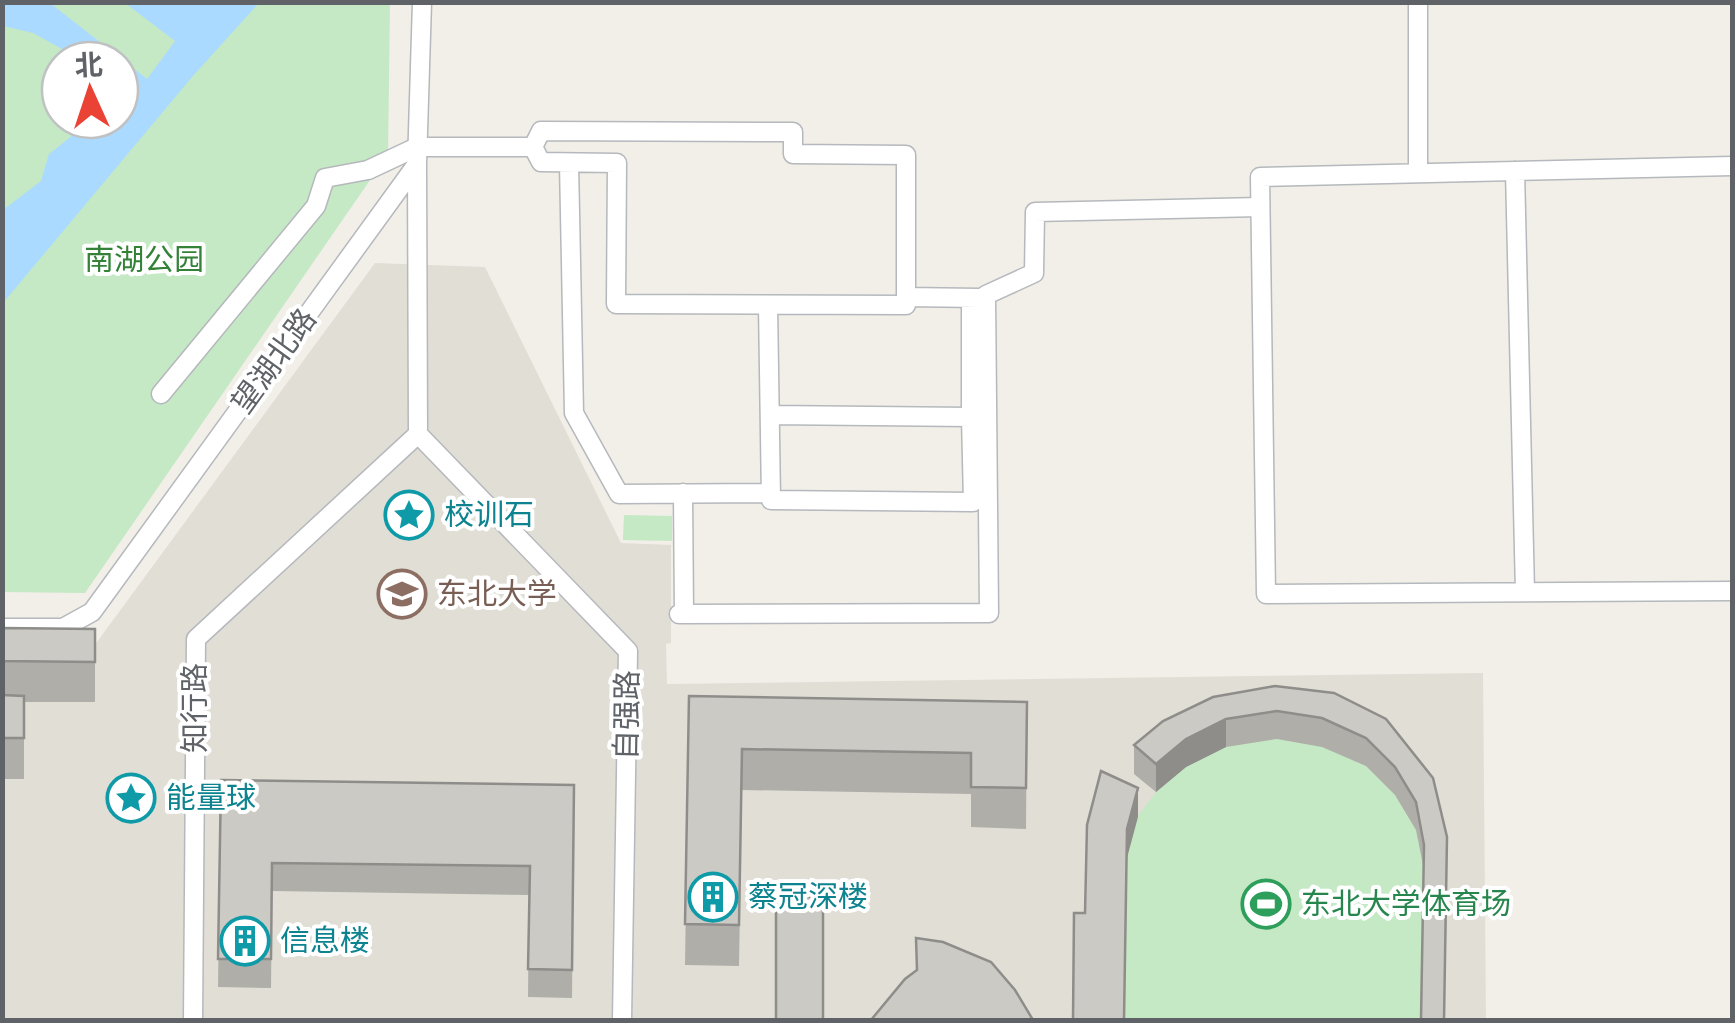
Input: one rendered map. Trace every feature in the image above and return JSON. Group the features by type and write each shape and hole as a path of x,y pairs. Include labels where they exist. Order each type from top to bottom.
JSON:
{"street":[{"path":"418,434 417,156 422,2"},
{"path":"1418,2 1418,174"},
{"path":"533,147 541,130 793,132 793,154 906,156 906,306 616,304 618,132"},
{"path":"161,394 316,206 325,178 417,156 533,147"},
{"path":"533,147 542,162 617,163"},
{"name":"望湖北路","path":"2,628 64,628 92,612 417,156"},
{"path":"570,162 574,413 619,494 771,493"},
{"path":"1732,166 1260,178 1266,594 1732,590"},
{"path":"1515,171 1525,592"},
{"path":"906,298 979,298 1034,273 1035,212 1260,207"},
{"path":"768,305 771,500 973,502 971,417 979,298"},
{"path":"683,493 681,614 990,613 979,298"},
{"path":"770,415 971,417"},
{"name":"知行路","path":"193,1020 196,638 418,434"},
{"name":"自强路","path":"418,434 628,650 622,1020"}],"shaded area":[{"name":"东北大学","path":"375,263 485,267 621,543 671,545 667,684 1483,673 1486,1020 3,1020 3,656 86,657"}],"green space":[{"name":"南湖公园","path":"3,3 390,3 388,154 85,593 3,592"},
{"path":"624,515 672,516 672,541 623,540"},
{"name":"东北大学体育场","path":"1334,721 1433,806 1447,866 1445,1020 1073,1020 1101,799 1138,816 1156,792 1134,774 1163,749"}],"water":[{"path":"3,3 50,3 97,40 46,40 3,26"},
{"path":"125,3 258,4 140,139 140,74 147,79 175,41"},
{"path":"67,140 139,140 3,303 3,210 41,181 49,154"}],"building":[{"path":"2,628 95,629 95,662 2,661"},
{"path":"1275,686 1334,693 1386,719 1433,778 1447,837 1444,1020 1421,1020 1424,845 1416,802 1395,767 1366,738 1322,718 1277,711 1226,719 1186,739 1156,764 1134,745 1163,721 1213,697"},
{"path":"2,695 24,696 24,738 2,738"},
{"path":"689,696 1027,702 1026,788 971,787 971,753 742,749 739,925 685,924"},
{"path":"1101,771 1138,788 1127,829 1124,1020 1073,1020 1074,913 1085,913 1087,825"},
{"name":"信息楼","path":"221,780 574,785 572,970 528,969 530,866 272,863 271,959 218,959"},
{"path":"776,897 823,897 823,1020 776,1020"},
{"path":"916,938 943,942 991,962 1015,990 1033,1020 871,1020 917,970"}],"place":[{"name":"校训石","path":"409,515"},
{"name":"东北大学","path":"402,594"},
{"name":"能量球","path":"131,798"},
{"name":"蔡冠深楼","path":"713,897"},
{"name":"东北大学体育场","path":"1266,904"},
{"name":"信息楼","path":"245,941"}]}
